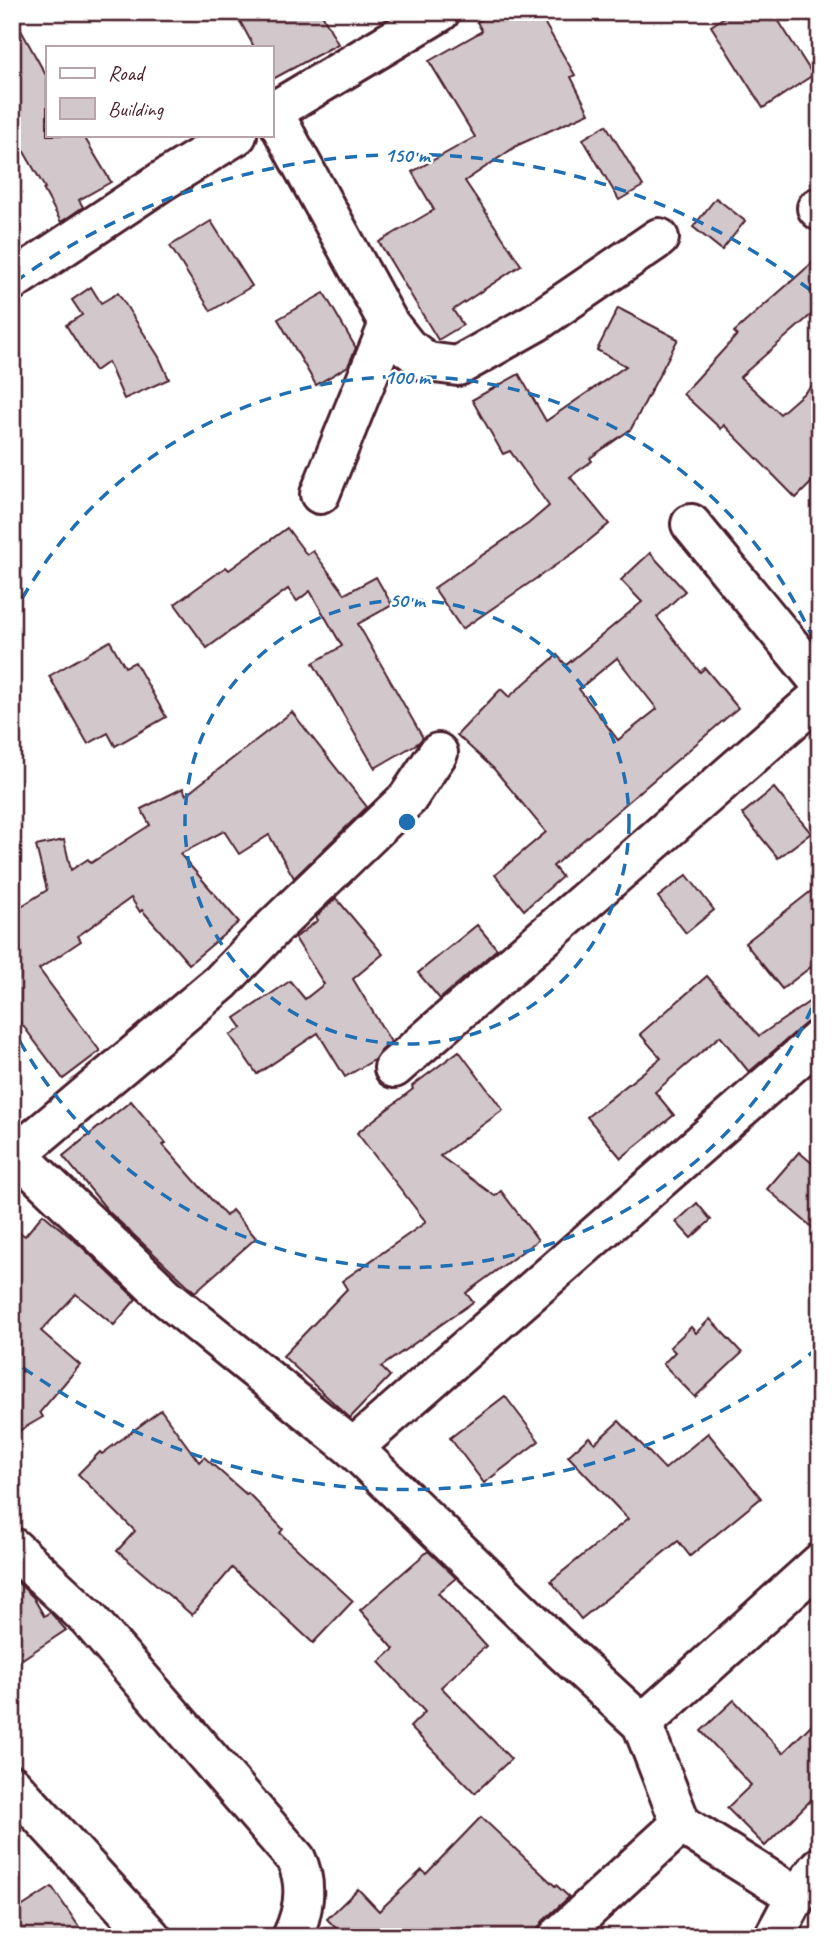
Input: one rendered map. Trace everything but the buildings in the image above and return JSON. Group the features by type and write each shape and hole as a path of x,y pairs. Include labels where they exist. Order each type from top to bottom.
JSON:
{"street":[{"path":"273,112 440,12"},
{"path":"273,115 389,324 407,347 427,362 458,366 536,322 659,238"},
{"path":"12,281 234,136"},
{"path":"320,494 389,324"},
{"path":"691,524 820,682"},
{"path":"394,1068 820,696"},
{"path":"438,752 408,798 221,982 14,1152 166,1297 353,1448 555,1644 642,1724 681,1824 796,1896"},
{"path":"353,1448 820,1040"},
{"path":"12,1548 88,1618 296,1859 304,1885 300,1919 292,1937"},
{"path":"642,1724 820,1563"},
{"path":"12,1785 151,1937"},
{"path":"558,1937 681,1824"},
{"path":"774,1937 796,1896 820,1867"}]}
